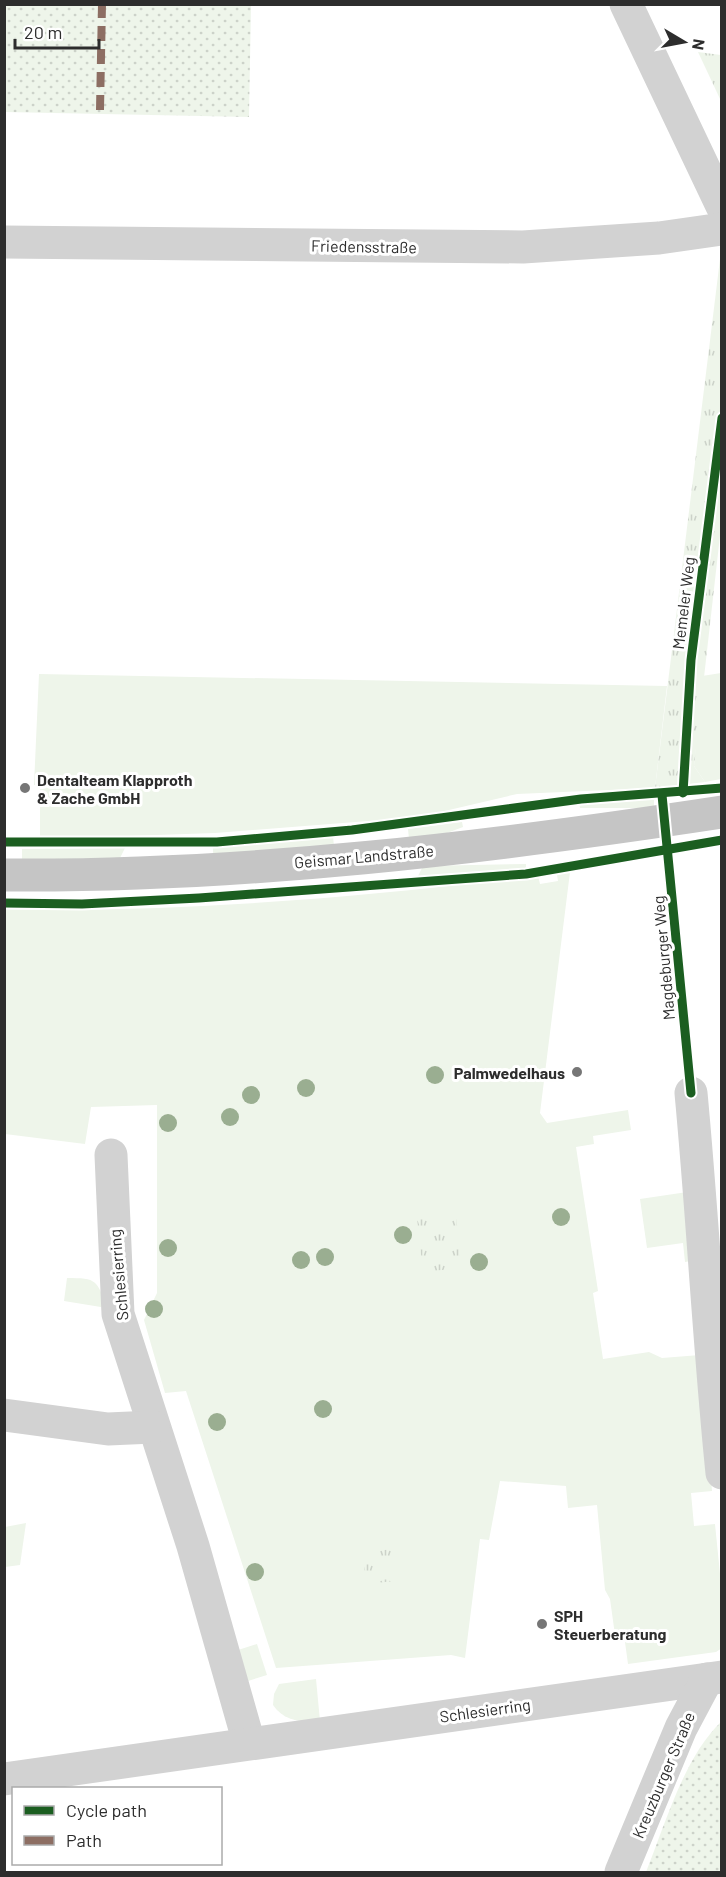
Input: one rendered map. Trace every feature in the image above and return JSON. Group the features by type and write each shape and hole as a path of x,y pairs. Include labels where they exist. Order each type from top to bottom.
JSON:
{"main road":[{"name":"Geismar Landstraße","path":"4,875 196,870 325,861 454,848 722,812"}],"street":[{"path":"626,4 722,206"},
{"name":"Friedensstraße","path":"4,242 523,247 659,238 722,229"},
{"path":"690,1093 706,1261 710,1357 722,1473"},
{"name":"Schlesierring","path":"111,1155 118,1314 193,1546 249,1743"},
{"path":"4,1415 108,1429 153,1426"},
{"name":"Schlesierring","path":"4,1779 714,1678"},
{"name":"Kreuzburger Straße","path":"621,1872 681,1728 714,1678"}],"green space":[{"path":"5,4 251,5 249,117 5,112"},
{"path":"698,52 721,55 721,101"},
{"path":"721,251 722,518 694,766 705,782 655,788"},
{"path":"721,673 721,779 705,782 694,766 702,676"},
{"path":"39,674 667,686 655,788 517,794 419,817 215,833 40,839 40,786 34,785"},
{"path":"649,798 654,800 654,808 580,808 579,802"},
{"path":"462,822 463,827 439,836 409,839 408,829"},
{"path":"333,836 334,847 213,855 213,845"},
{"path":"125,848 120,858 22,860 22,849"},
{"path":"526,864 526,868 418,876 423,866"},
{"path":"570,872 540,1113 547,1123 628,1110 631,1130 593,1136 594,1144 576,1147 598,1291 593,1293 603,1359 649,1352 662,1358 700,1355 712,1491 691,1493 694,1526 715,1524 722,1594 722,1648 716,1652 628,1664 624,1635 615,1635 610,1599 605,1590 597,1505 568,1508 566,1486 500,1481 489,1540 480,1539 465,1658 451,1655 276,1668 186,1391 165,1393 144,1320 157,1293 157,1105 91,1107 85,1144 5,1134 5,909 72,910 272,902 405,891 538,876 540,884 558,881 557,875"},
{"path":"694,1191 698,1260 685,1262 683,1243 647,1248 640,1199"},
{"path":"456,1214 461,1268 423,1272 417,1218"},
{"path":"67,1278 94,1282 107,1308 64,1301"},
{"path":"26,1523 20,1565 5,1567 5,1527"},
{"path":"392,1549 395,1581 366,1584 363,1553"},
{"path":"257,1644 267,1675 248,1681 238,1650"},
{"path":"316,1679 320,1721 300,1721 288,1718 273,1705 274,1694 279,1684"},
{"path":"721,1722 721,1872 646,1872 686,1772 696,1754"}],"marked path":[{"path":"100,110 102,4"}],"cycle path":[{"name":"Memeler Weg","path":"683,793 691,660 722,418"},
{"path":"4,842 217,842 352,830 581,799 722,788"},
{"name":"Magdeburger Weg","path":"662,795 691,1093"},
{"path":"4,903 82,904 199,898 526,874 722,840"}],"place":[{"name":"Dentalteam Klapproth & Zache GmbH","path":"25,788"},
{"name":"Palmwedelhaus","path":"577,1072"},
{"name":"SPH Steuerberatung","path":"542,1624"}]}
